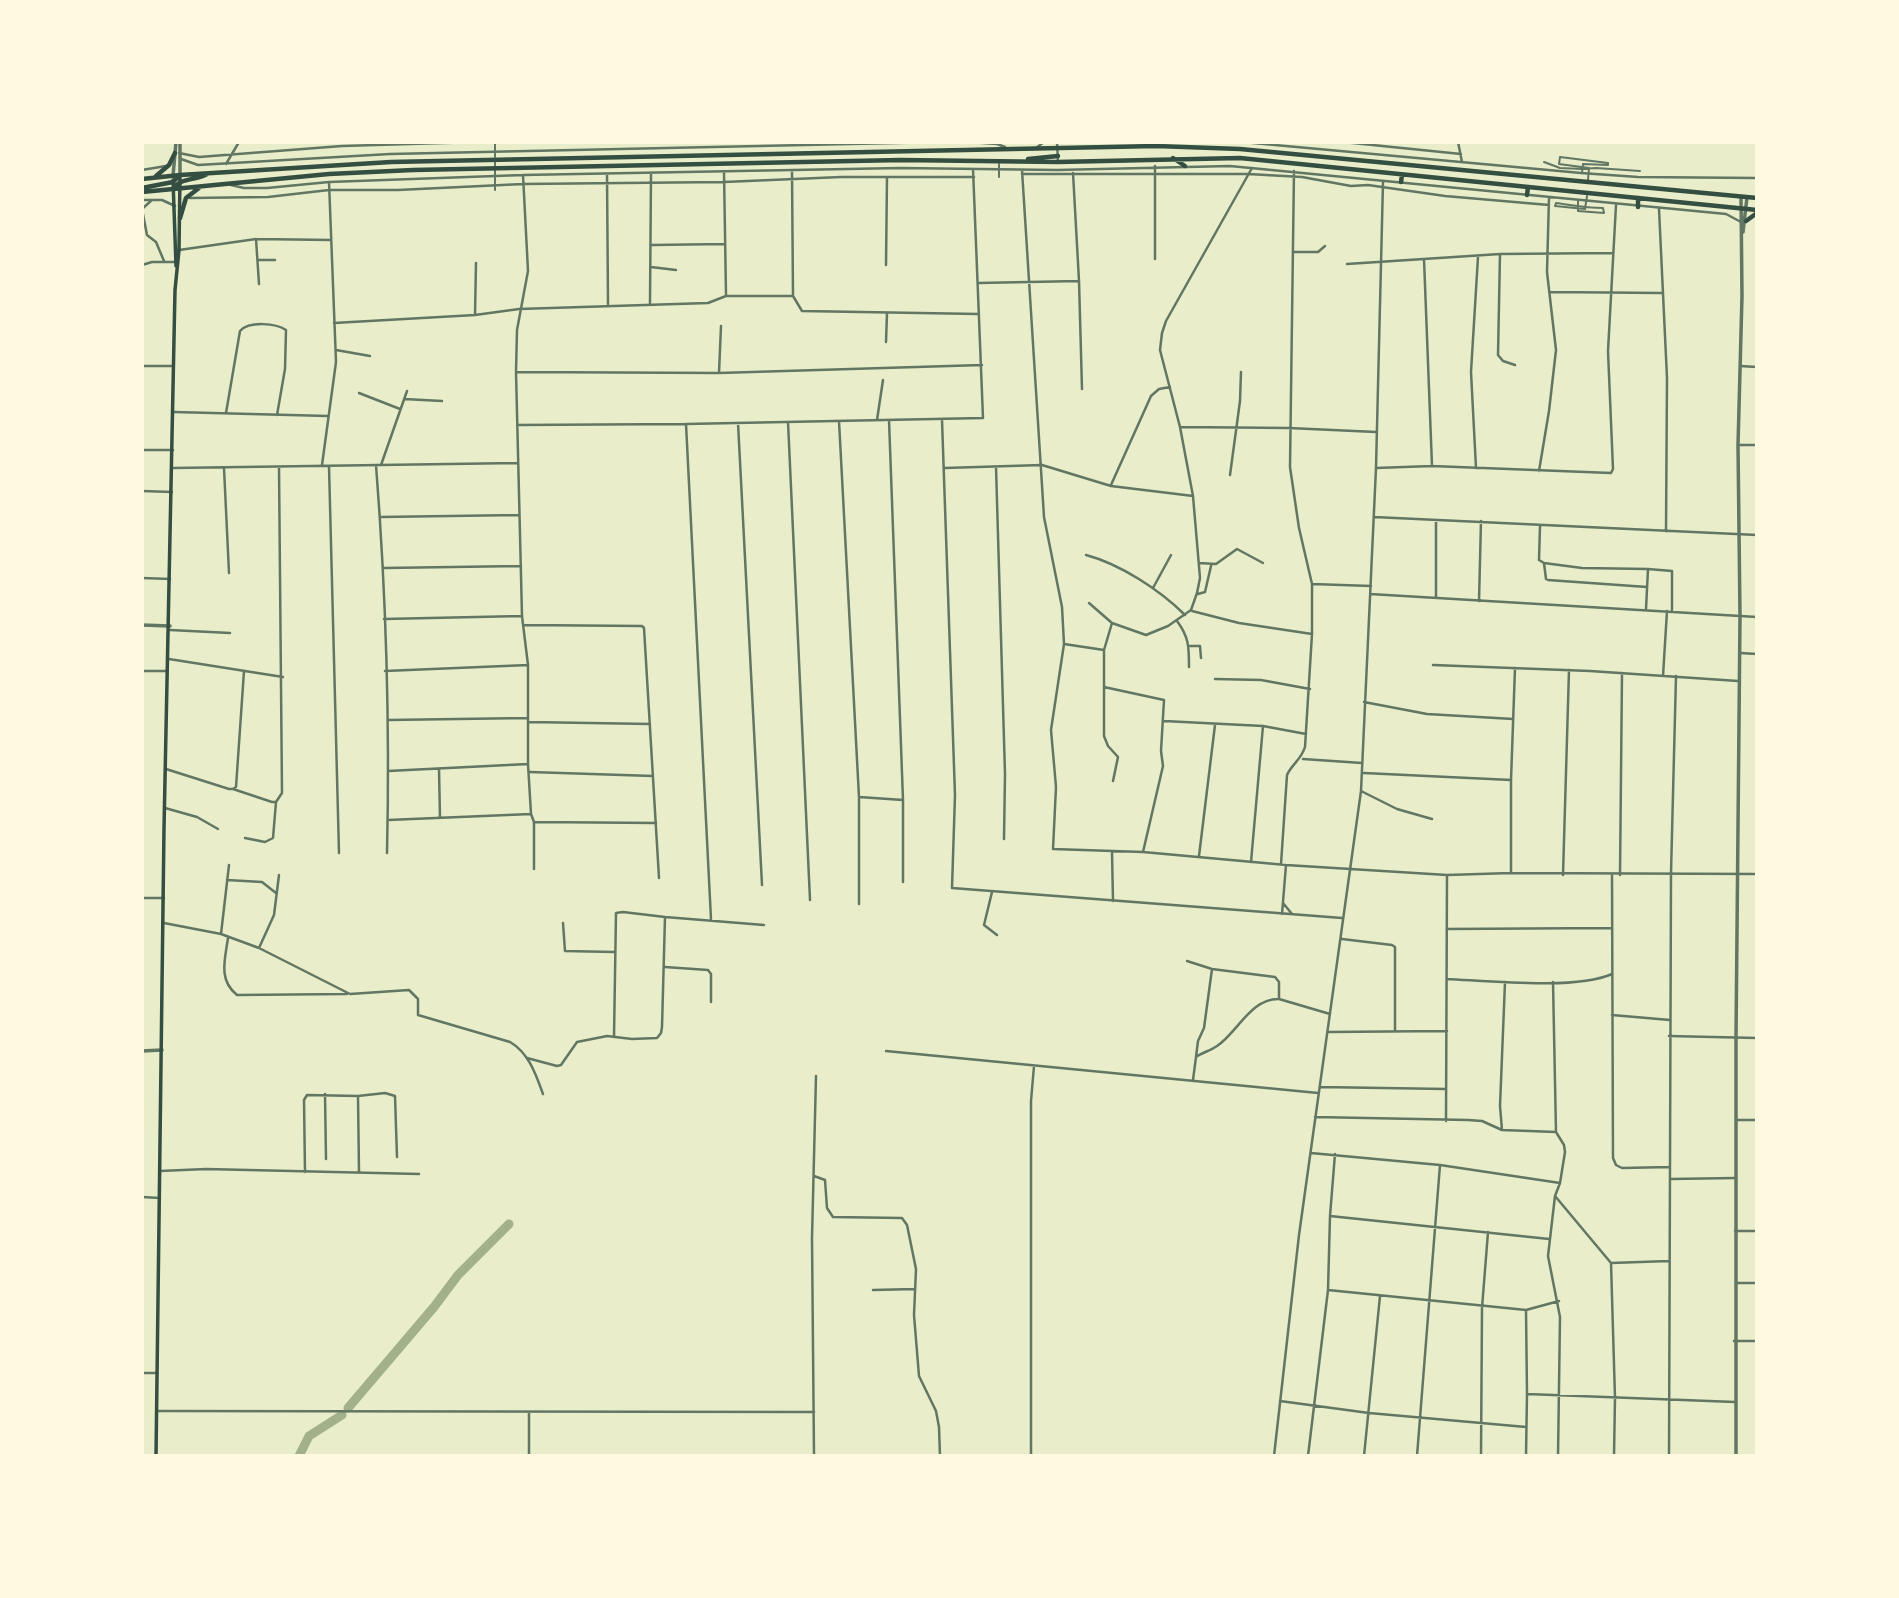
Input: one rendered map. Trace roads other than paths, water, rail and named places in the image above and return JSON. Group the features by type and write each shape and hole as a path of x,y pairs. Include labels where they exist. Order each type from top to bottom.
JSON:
{"highway":[{"path":"1128,146 1137,142"},
{"path":"142,190 180,178 208,173 333,166 621,157 1012,150 1057,145 1240,149 1757,198"},
{"path":"621,149 621,157"},
{"path":"151,178 178,155"},
{"path":"332,157 333,166"},
{"path":"1172,158 1185,166"},
{"path":"142,190 329,174 413,170 901,160 1240,158 1757,212"},
{"path":"901,160 901,168"},
{"path":"1471,171 1473,164"},
{"path":"638,165 639,174"},
{"path":"413,170 413,178"},
{"path":"1401,182 1402,175"},
{"path":"142,180 173,176 180,178"},
{"path":"173,189 180,178"},
{"path":"180,218 186,198 202,186"},
{"path":"1527,195 1528,187"},
{"path":"1638,198 1638,207"},
{"path":"1743,222 1757,212"}],"main road":[{"path":"156,1456 176,264 173,176"},
{"path":"176,264 179,250 180,178"}],"street":[{"path":"226,164 239,142"},
{"path":"463,142 464,152"},
{"path":"178,155 199,158 230,154 478,142"},
{"path":"533,150 536,142"},
{"path":"495,190 497,143 543,142"},
{"path":"589,149 589,142 630,142"},
{"path":"731,142 731,148"},
{"path":"178,155 198,165 464,152 943,142"},
{"path":"968,142 997,144 1012,150"},
{"path":"999,142 999,177"},
{"path":"1035,149 1044,142"},
{"path":"1242,142 1473,164 1582,171 1596,167 1640,171"},
{"path":"1343,142 1461,154"},
{"path":"1458,142 1462,162"},
{"path":"178,143 180,178"},
{"path":"1057,145 1058,159"},
{"path":"173,176 178,155"},
{"path":"1578,200 1578,211 1604,213 1603,208 1588,208 1582,207 1569,205 1556,203 1555,206 1561,207 1573,208 1585,209 1589,167 1579,166 1569,165 1559,164 1560,158 1608,163 1583,164 1582,171"},
{"path":"1544,162 1560,168 1639,177 1757,178"},
{"path":"142,170 169,165"},
{"path":"1155,166 1155,259"},
{"path":"1073,172 1155,166 1294,171 1726,214 1743,222"},
{"path":"1089,603 1112,622 1146,635 1191,610 1197,593 1199,563 1193,496 1180,427 1160,350 1162,333 1166,321 1252,168"},
{"path":"517,425 983,418 973,169"},
{"path":"228,184 244,188 267,188 330,182 476,176 973,169 1022,172 1248,174 1549,205"},
{"path":"792,170 793,296 799,308 806,312 978,314"},
{"path":"826,170 826,177"},
{"path":"1281,864 1287,775 1290,768 1302,758 1306,734 1312,634 1312,584 1294,501 1289,428 1294,171"},
{"path":"724,172 726,296"},
{"path":"1022,172 1044,517 1053,567 1061,593 1064,644 1051,730 1056,797 1052,845 1056,850 1143,852 1447,876 1511,873 1757,874"},
{"path":"1073,172 1082,389"},
{"path":"607,174 608,305"},
{"path":"650,305 651,174"},
{"path":"523,175 528,271 519,309 516,372 522,616 528,665 528,764 531,814 534,822 534,869"},
{"path":"476,176 476,182"},
{"path":"186,198 288,196 330,190 398,190 523,184 826,177 974,177"},
{"path":"886,265 887,177"},
{"path":"1274,1456 1315,1117 1361,791 1376,468 1383,180"},
{"path":"321,467 336,350 330,182"},
{"path":"1539,471 1556,350 1549,292 1549,197"},
{"path":"1736,1456 1734,1341 1740,617 1738,445 1744,197"},
{"path":"142,200 162,200 175,206"},
{"path":"153,200 142,209 147,235 156,242 164,261"},
{"path":"1376,468 1432,466 1606,475 1612,472 1608,351 1616,204"},
{"path":"1658,209 1667,378 1666,531"},
{"path":"179,250 256,239 331,240"},
{"path":"256,239 259,284"},
{"path":"652,245 725,244"},
{"path":"1293,252 1318,252 1325,246"},
{"path":"1347,264 1500,254 1613,253"},
{"path":"1500,254 1498,355 1503,361 1516,365"},
{"path":"1476,468 1471,372 1478,257"},
{"path":"1424,259 1432,466"},
{"path":"257,260 275,260"},
{"path":"142,265 164,261 176,264"},
{"path":"474,316 476,263"},
{"path":"651,267 676,270"},
{"path":"978,284 1079,281"},
{"path":"1549,292 1662,293"},
{"path":"334,323 474,316 519,309 708,303 726,296 793,296"},
{"path":"886,342 887,313"},
{"path":"226,414 240,331 250,325 281,326 286,330 285,369 278,415"},
{"path":"719,373 721,326"},
{"path":"336,350 370,356"},
{"path":"516,372 719,373 982,365"},
{"path":"142,366 174,366"},
{"path":"1740,366 1757,367"},
{"path":"1230,475 1241,372"},
{"path":"877,420 883,380"},
{"path":"1111,486 1151,396 1158,390 1170,387"},
{"path":"387,853 387,720 379,465 407,391"},
{"path":"359,393 400,409"},
{"path":"404,399 442,401"},
{"path":"174,412 328,416"},
{"path":"889,420 903,800 903,882"},
{"path":"942,420 955,795 954,889 1342,918"},
{"path":"839,421 859,797 859,904"},
{"path":"788,422 810,900"},
{"path":"738,423 762,885"},
{"path":"686,424 711,919"},
{"path":"1180,427 1376,432"},
{"path":"1738,445 1757,444"},
{"path":"142,450 173,450"},
{"path":"173,468 518,463"},
{"path":"943,468 1042,465 1111,486 1193,496"},
{"path":"329,466 339,853"},
{"path":"245,838 265,842 272,838 276,802 282,793 279,467"},
{"path":"996,467 1005,774 1004,839"},
{"path":"224,468 229,573"},
{"path":"142,491 172,492"},
{"path":"380,517 519,515"},
{"path":"1374,517 1757,535"},
{"path":"1436,520 1436,598"},
{"path":"1479,601 1481,521"},
{"path":"1540,526 1539,560 1544,564 1672,571 1672,611"},
{"path":"1197,593 1205,592 1211,566 1237,549 1264,563"},
{"path":"1086,555 1101,559 1153,588 1185,615"},
{"path":"1153,588 1171,555"},
{"path":"1199,563 1211,566"},
{"path":"1544,564 1546,579 1551,582 1647,587"},
{"path":"383,568 521,566"},
{"path":"1646,610 1648,569"},
{"path":"142,578 170,579"},
{"path":"1312,584 1371,586"},
{"path":"1370,594 1757,617"},
{"path":"1191,610 1240,624 1312,634"},
{"path":"1663,676 1667,611"},
{"path":"384,620 522,616"},
{"path":"1177,620 1187,634 1189,667"},
{"path":"1112,622 1104,650 1104,736 1108,746 1118,757 1113,782"},
{"path":"142,625 230,633"},
{"path":"523,625 645,628 659,878"},
{"path":"1064,644 1104,650"},
{"path":"1189,646 1200,646 1201,658"},
{"path":"1739,653 1757,654"},
{"path":"169,659 283,677"},
{"path":"385,671 528,665"},
{"path":"1433,665 1569,670 1738,681"},
{"path":"1511,873 1515,668"},
{"path":"1563,874 1569,670"},
{"path":"142,671 169,671"},
{"path":"233,789 238,783 244,671"},
{"path":"1620,874 1622,673"},
{"path":"1669,1456 1671,873 1676,676"},
{"path":"1215,678 1261,680 1310,689"},
{"path":"1104,687 1164,700 1161,751 1163,766 1143,852"},
{"path":"1364,702 1427,714 1513,719"},
{"path":"387,720 528,720 650,724"},
{"path":"1163,721 1264,726 1306,734"},
{"path":"1199,856 1214,725"},
{"path":"1251,862 1264,726"},
{"path":"1302,758 1362,763"},
{"path":"388,771 528,764"},
{"path":"166,769 276,802"},
{"path":"439,769 440,818"},
{"path":"529,772 653,776"},
{"path":"1362,773 1511,780"},
{"path":"1361,791 1397,809 1432,819"},
{"path":"859,797 903,800"},
{"path":"165,808 197,817 218,829"},
{"path":"388,820 531,814"},
{"path":"534,822 656,822"},
{"path":"1112,852 1113,901"},
{"path":"220,934 229,865"},
{"path":"1282,914 1286,865"},
{"path":"259,948 269,929 279,875"},
{"path":"1612,875 1613,1158 1616,1165 1622,1168 1670,1167"},
{"path":"1446,1121 1447,876"},
{"path":"228,880 262,882 277,893"},
{"path":"992,892 984,925 997,935"},
{"path":"142,898 164,898"},
{"path":"1283,903 1293,915"},
{"path":"614,1037 616,913 764,925"},
{"path":"527,1058 557,1066 561,1065 577,1042 614,1037 657,1038 661,1033 665,917"},
{"path":"164,923 220,934 259,948 350,994"},
{"path":"563,923 565,951 614,952"},
{"path":"1447,929 1612,928"},
{"path":"228,937 223,975 229,988 237,995 350,994 409,990 418,999 418,1015 520,1047 543,1094"},
{"path":"1342,939 1395,947 1395,1031"},
{"path":"1187,961 1212,969 1275,977 1279,982 1279,999"},
{"path":"665,967 708,970 711,974 711,1002"},
{"path":"1193,1080 1198,1041 1205,1028 1212,969"},
{"path":"1447,979 1553,982 1596,980 1612,974"},
{"path":"1502,1130 1500,1106 1504,982"},
{"path":"1553,982 1556,1132 1564,1144 1565,1152 1549,1239 1550,1267 1559,1301 1558,1456"},
{"path":"1196,1057 1218,1046 1256,1008 1271,999 1331,1014"},
{"path":"1612,1015 1670,1020"},
{"path":"1328,1032 1447,1031"},
{"path":"1670,1037 1757,1038"},
{"path":"142,1051 162,1050"},
{"path":"886,1051 1319,1093"},
{"path":"1031,1456 1031,1101 1034,1066"},
{"path":"814,1456 816,1076"},
{"path":"1320,1087 1447,1089"},
{"path":"305,1172 305,1096 385,1093 396,1096 397,1157"},
{"path":"325,1094 326,1159"},
{"path":"358,1096 359,1173"},
{"path":"1315,1117 1482,1121 1502,1130 1556,1132"},
{"path":"1737,1120 1757,1120"},
{"path":"1311,1153 1440,1165 1560,1183"},
{"path":"1308,1456 1328,1290 1335,1154"},
{"path":"1417,1456 1440,1165"},
{"path":"160,1171 206,1169 419,1174"},
{"path":"814,1176 825,1180 827,1208 833,1217 902,1218 908,1225 916,1269 914,1315 919,1376 936,1411 940,1456"},
{"path":"1670,1179 1736,1178"},
{"path":"1555,1195 1611,1263 1614,1456"},
{"path":"142,1197 160,1198"},
{"path":"1330,1216 1549,1239"},
{"path":"1735,1231 1757,1231"},
{"path":"1481,1456 1482,1308 1488,1232"},
{"path":"1611,1263 1670,1261"},
{"path":"1735,1283 1757,1283"},
{"path":"873,1290 915,1289"},
{"path":"1328,1290 1482,1308 1526,1310 1559,1301"},
{"path":"1364,1456 1380,1296"},
{"path":"1525,1456 1526,1310"},
{"path":"1734,1341 1757,1341"},
{"path":"142,1373 158,1373"},
{"path":"1527,1394 1735,1402"},
{"path":"1280,1401 1369,1413 1526,1427"},
{"path":"158,1411 814,1412"},
{"path":"529,1412 529,1456"}],"waterway":[{"path":"348,1408 458,1275 509,1224"},
{"path":"299,1456 309,1436 342,1415"}]}
